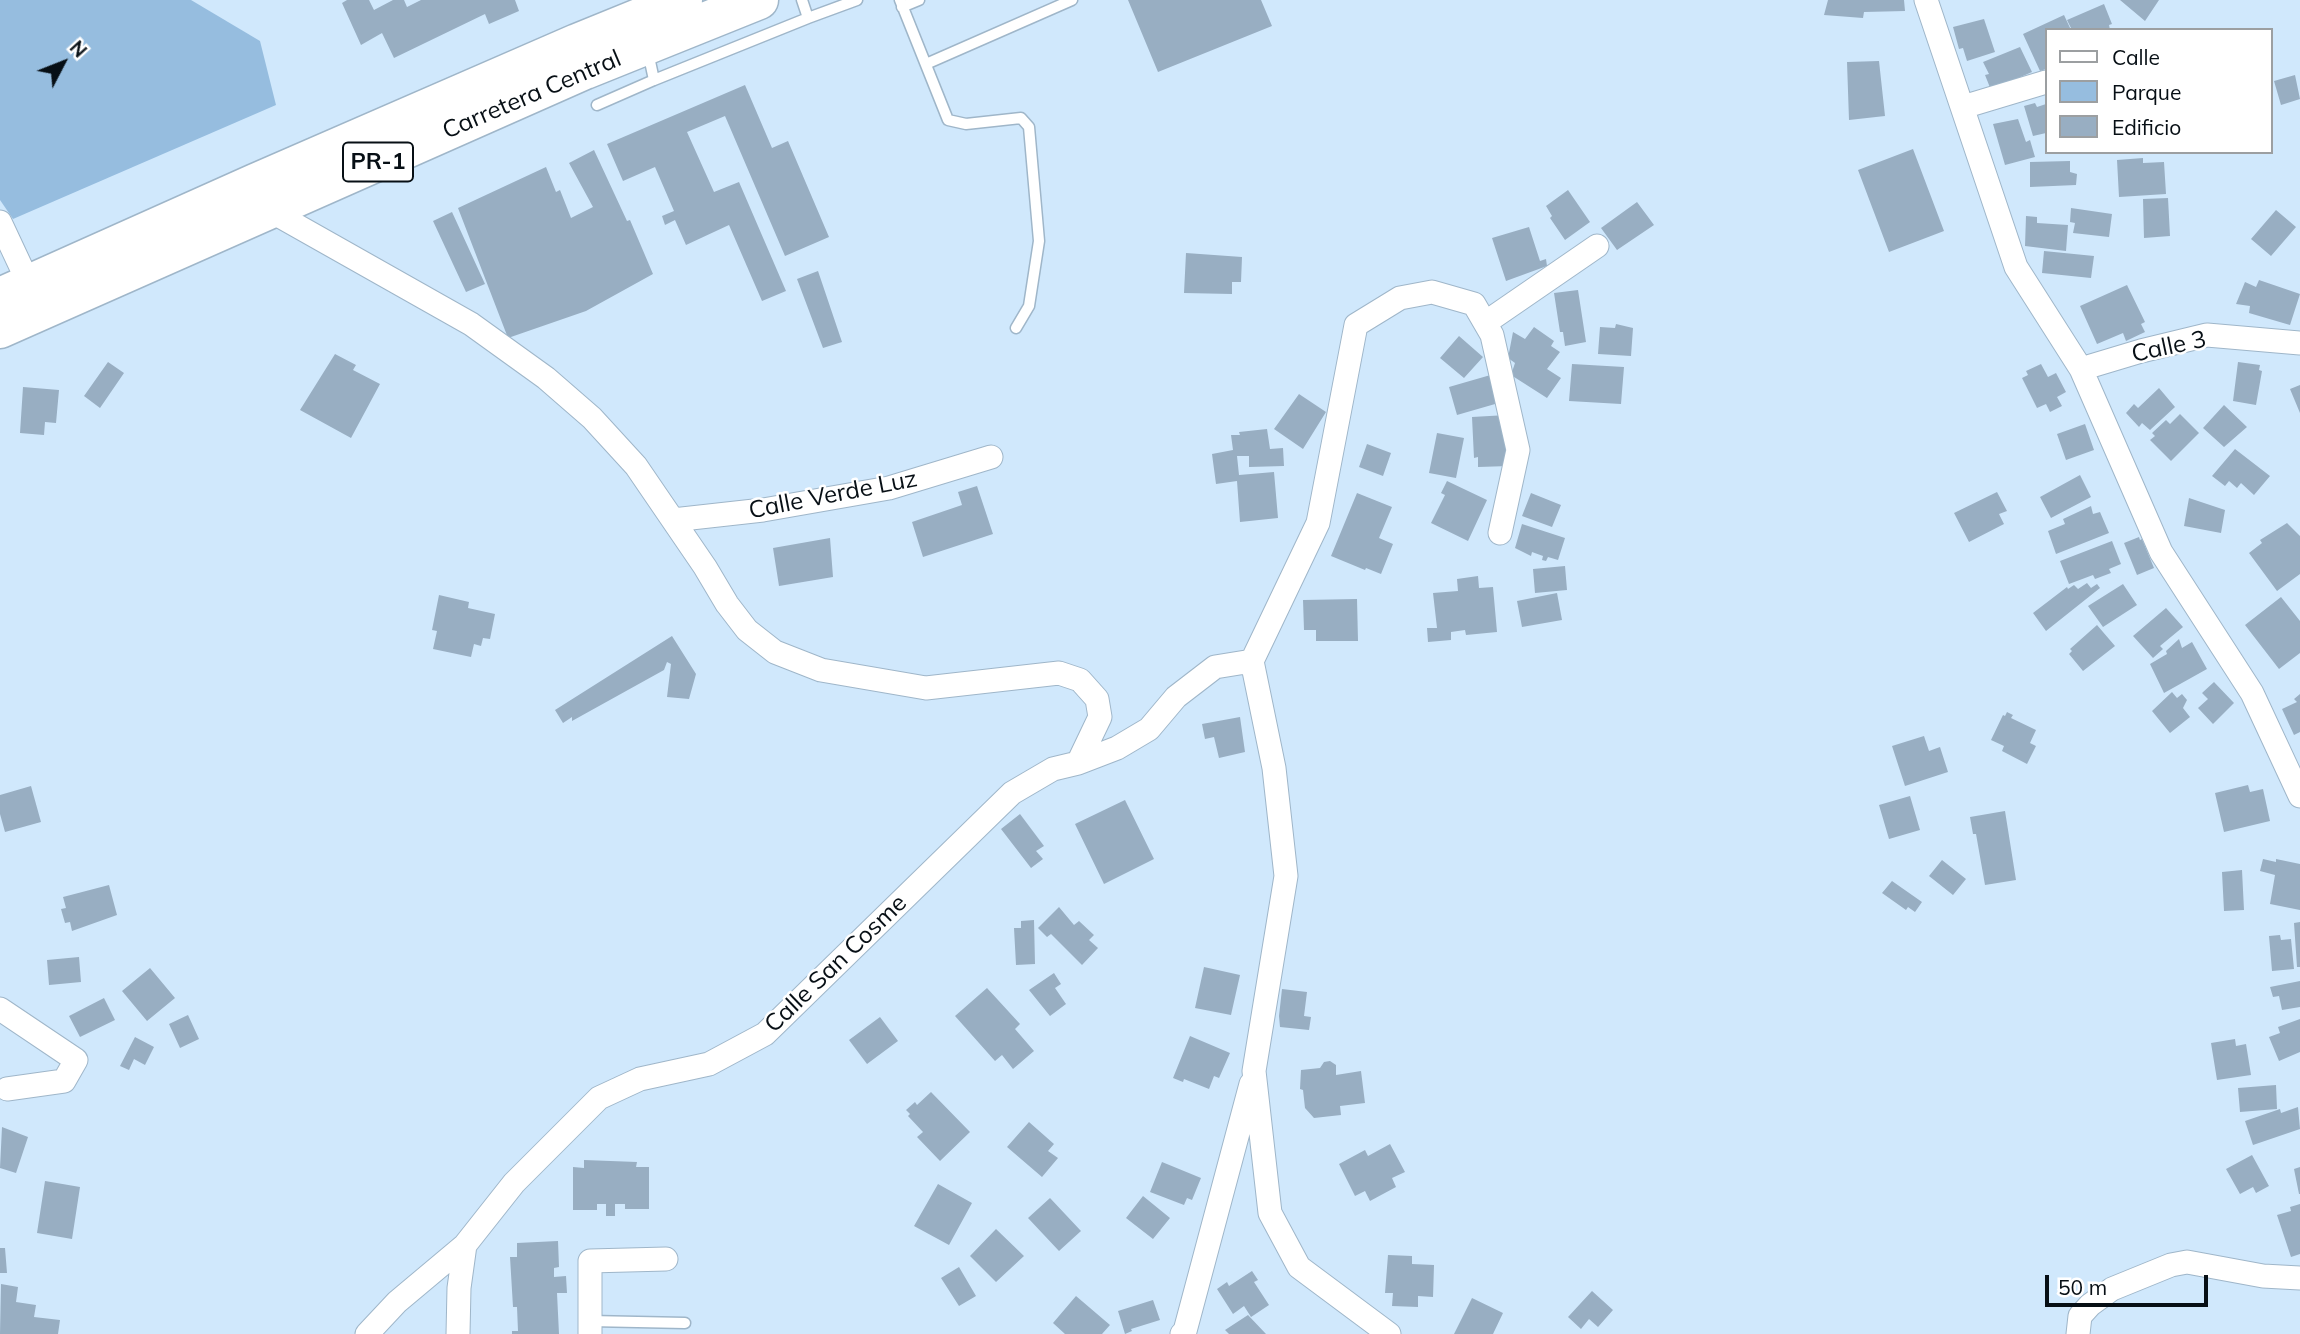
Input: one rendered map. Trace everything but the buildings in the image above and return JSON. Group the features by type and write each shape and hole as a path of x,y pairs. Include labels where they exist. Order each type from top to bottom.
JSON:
{"highway":[{"name":"Carretera Central","path":"0,329 577,43 682,0"},
{"name":"Carretera Central","path":"15,290 262,197 650,63 759,0"}],"street":[{"path":"1926,0 2015,267 2081,369 2161,552 2252,694 2300,796"},
{"path":"1963,107 2044,83"},
{"path":"262,197 471,324 546,379 592,418 636,466 747,630 775,652 821,670 926,688 1059,673 1080,680 1097,699 1100,716 1078,763"},
{"path":"0,222 15,290"},
{"path":"1485,323 1597,246"},
{"path":"1182,1334 1185,1331 1254,1071 1286,876 1274,768 1252,661 1318,523 1356,325 1400,298 1432,292 1474,304 1492,335 1518,450 1500,533"},
{"name":"Calle 3","path":"2081,369 2207,335 2300,343"},
{"name":"Calle Verde Luz","path":"673,520 764,510 889,488 991,457"},
{"name":"Calle San Cosme","path":"458,1334 459,1288 465,1245 513,1183 599,1098 640,1079 709,1064 765,1034 1012,793 1053,769 1117,748 1149,729 1176,697 1215,667 1252,661"},
{"path":"0,1009 76,1060 64,1081 7,1090"},
{"path":"1254,1071 1270,1213 1299,1267 1389,1334"},
{"path":"367,1334 397,1302 465,1245"},
{"path":"590,1328 590,1261 666,1259"},
{"path":"2078,1334 2080,1316 2090,1305 2112,1289 2171,1265 2188,1262 2263,1276 2300,1278"}],"lane":[{"path":"802,0 808,18"},
{"path":"597,105 650,63 808,18 857,0"},
{"path":"919,0 901,3 948,120 966,124 1021,118 1028,127 1039,241 1029,306 1016,328"},
{"path":"926,64 1072,0"},
{"path":"590,1328 685,1323"}],"green space":[{"path":"0,0 191,0 260,41 276,105 13,219 0,200"}]}
